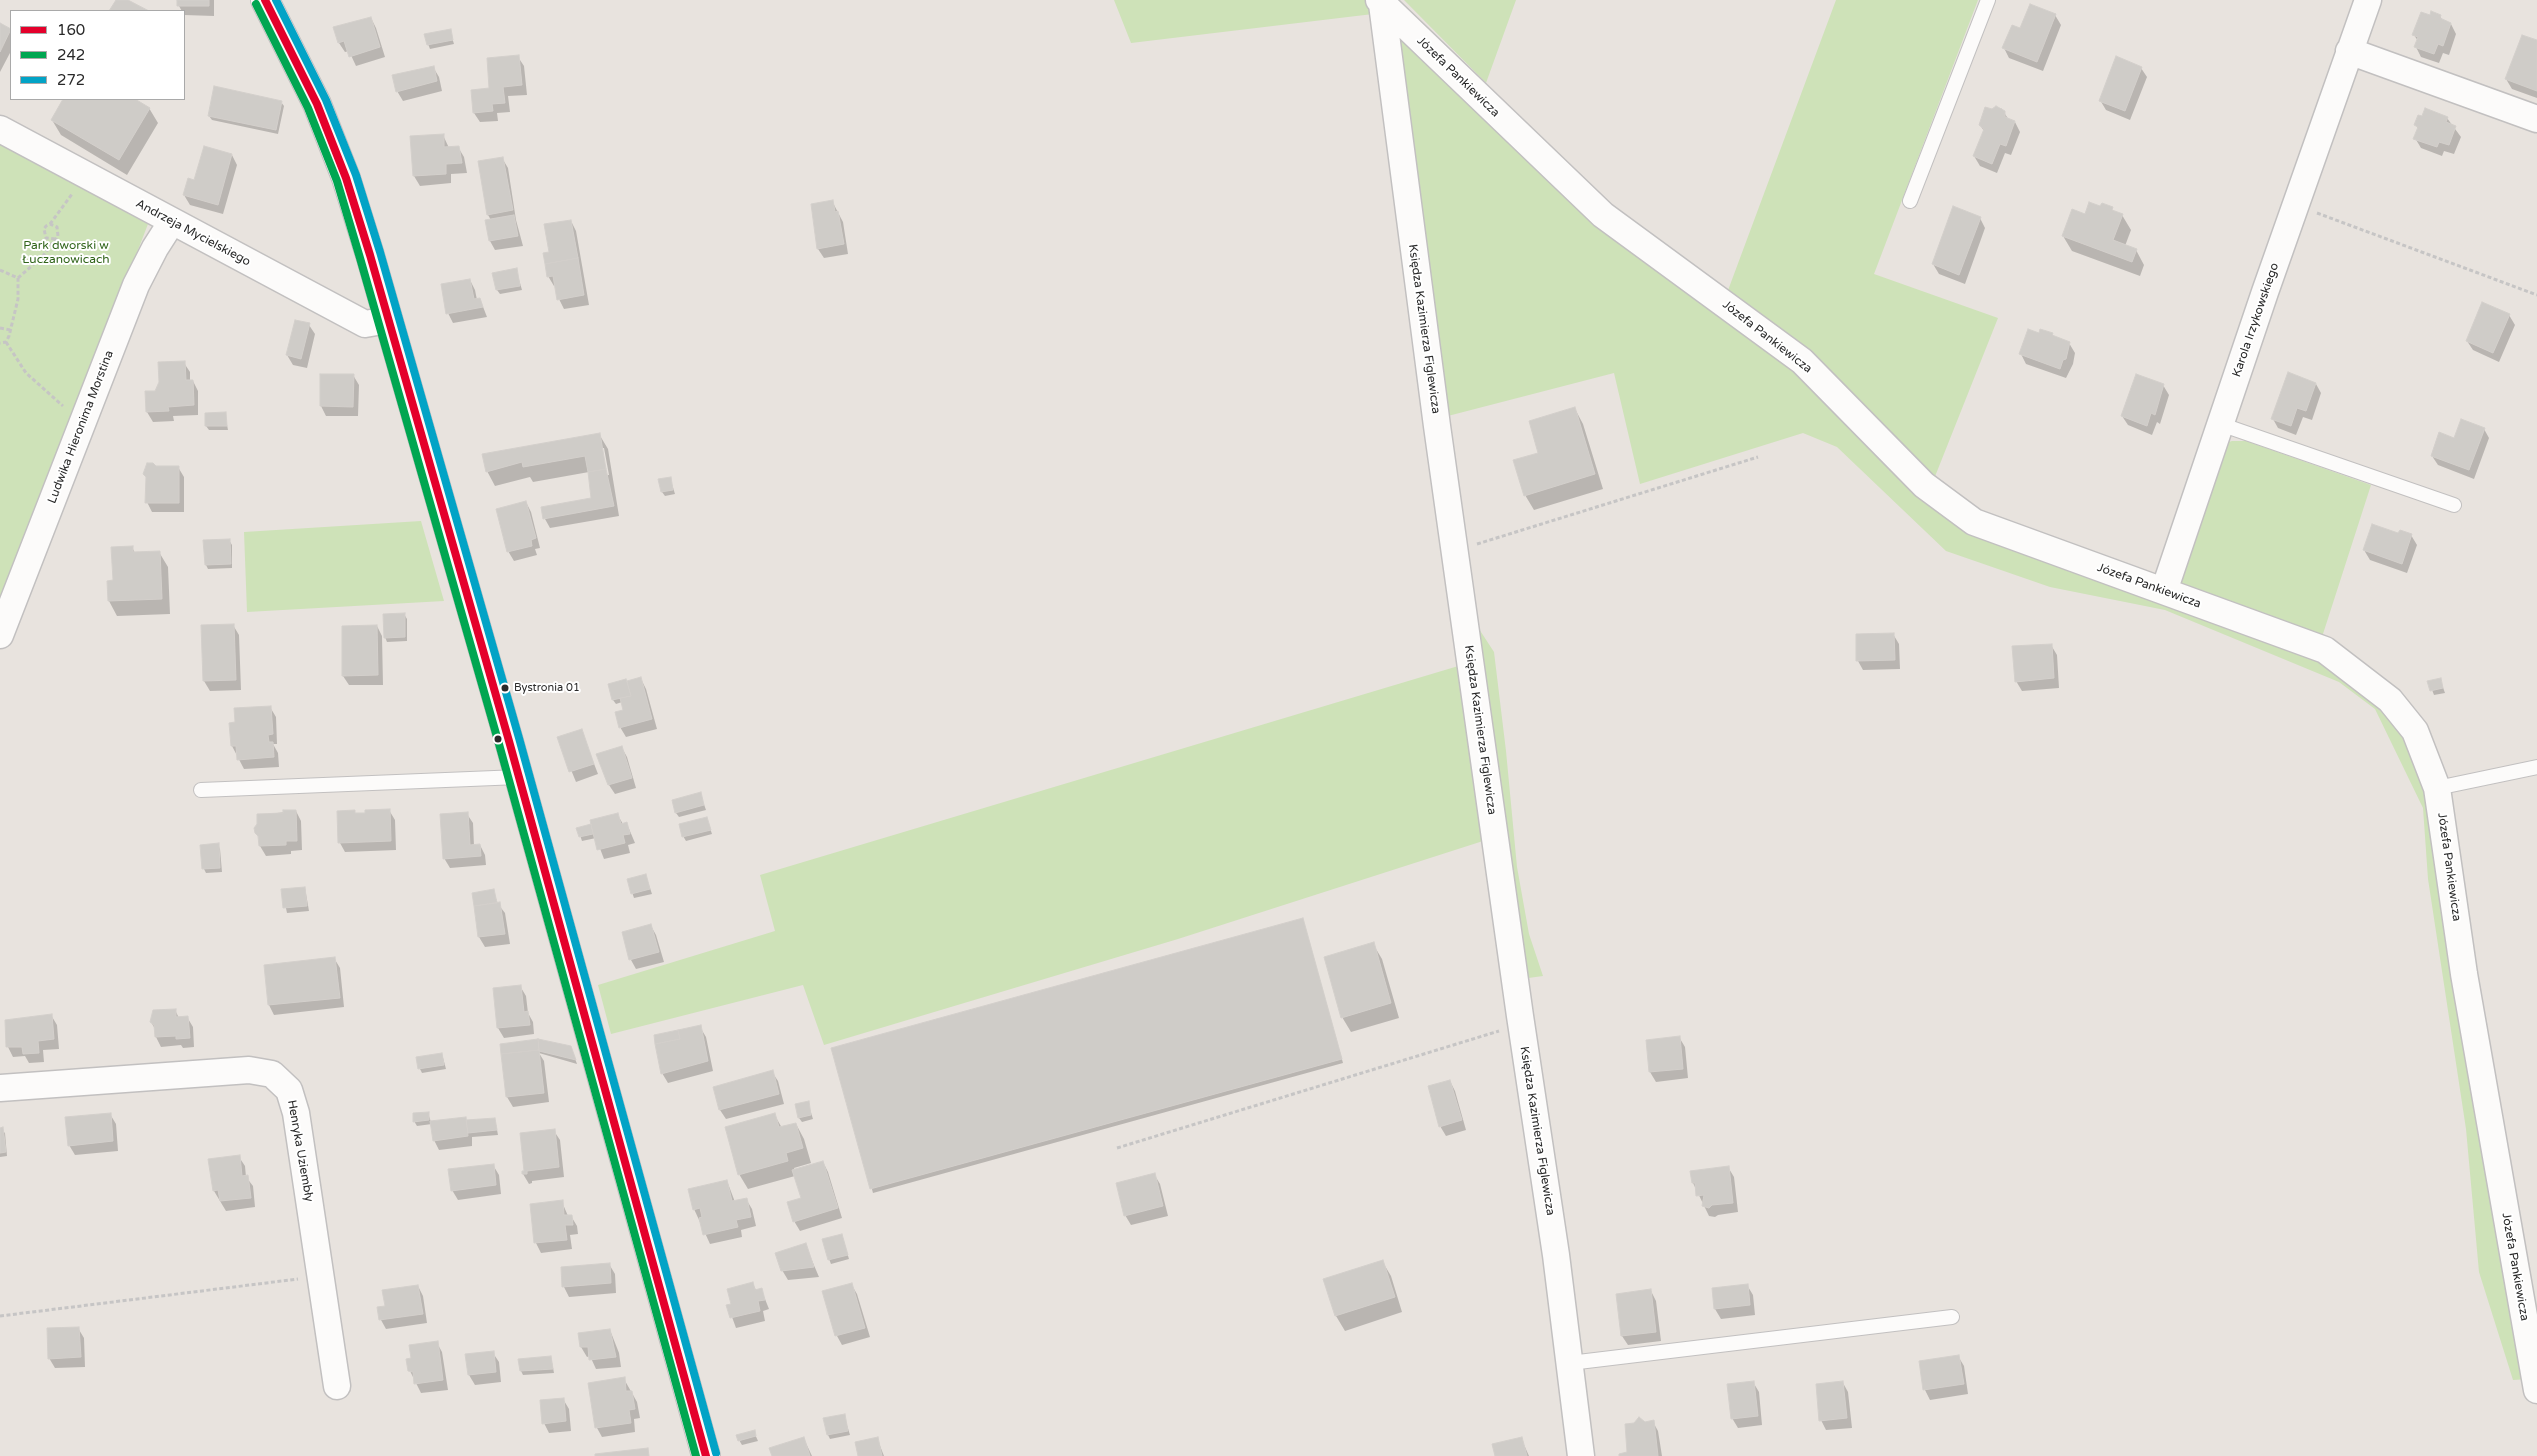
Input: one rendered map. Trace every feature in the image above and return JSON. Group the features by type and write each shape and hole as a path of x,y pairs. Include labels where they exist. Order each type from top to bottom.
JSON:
{"street":[{"path":"265,0 317,104 346,178 519,777 706,1456"},
{"name":"Karola Irzykowskiego","path":"2164,591 2295,205 2368,0"},
{"name":"Księdza Kazimierza Figlewicza","path":"1380,2 1521,1024 1556,1255 1581,1456"},
{"name":"Józefa Pankiewicza","path":"1380,2 1603,216 1802,361 1924,485 1974,522 2324,650 2390,700 2414,732 2438,788 2464,974 2537,1390"},
{"path":"2349,51 2537,120"},
{"name":"Andrzeja Mycielskiego","path":"0,129 171,223 365,324 388,320"},
{"name":"Ludwika Hieronima Morstina","path":"0,635 136,285 154,248 171,223"},
{"name":"Henryka Uziembły","path":"0,1088 249,1070 272,1074 289,1090 296,1113 337,1386"}],"lane":[{"path":"1910,201 1988,0"},
{"path":"2220,424 2454,505"},
{"path":"2438,788 2537,767"},
{"path":"201,790 519,777"},
{"path":"1570,1363 1952,1317"}],"path":[{"path":"56,240 48,240 44,230 86,176"},
{"path":"2295,205 2537,296"},
{"path":"6,342 11,330 18,299 18,278 43,256 58,236 58,227 50,224"},
{"path":"0,270 18,278"},
{"path":"0,328 11,330"},
{"path":"6,342 26,374 82,422"},
{"path":"0,343 6,342"},
{"path":"1455,551 1758,457"},
{"path":"1117,1148 1521,1024"},
{"path":"0,1316 321,1276"}],"green space":[{"path":"1114,0 1365,0 1373,14 1131,43"},
{"path":"1404,0 1516,0 1486,83"},
{"path":"1836,0 1978,0 1874,274 1998,318 1932,484 1727,293"},
{"path":"1390,24 1798,369 1960,524 2320,654 2387,706 2414,742 2433,803 2529,1379 2513,1380 2479,1272 2466,1129 2428,879 2423,808 2375,709 2339,682 2165,610 2050,587 1946,551 1837,447 1803,433 1640,484 1614,373 1444,417"},
{"name":"Park dworski w Łuczanowicach","path":"0,142 148,224 81,398 0,599"},
{"path":"2232,441 2246,441 2371,485 2322,637 2171,587 2223,444"},
{"path":"421,521 444,601 247,612 244,532"},
{"path":"1468,612 1494,652 1517,867 1529,934 1543,976 1521,979"},
{"path":"1465,664 1483,841 1178,939 824,1045 803,985 611,1034 598,985 775,931 760,875"}],"building":[{"path":"116,0 128,0 147,10 110,10"},
{"path":"177,0 209,0 209,6 177,6"},
{"path":"2030,4 2056,14 2037,62 2002,48 2012,25 2020,28"},
{"path":"2431,11 2441,15 2440,18 2451,23 2443,46 2438,44 2434,54 2414,47 2418,37 2412,35 2421,12 2430,15"},
{"path":"371,17 380,47 349,57 344,41 338,43 333,27"},
{"path":"0,23 10,28 10,31 0,52"},
{"path":"451,29 453,40 427,45 424,34"},
{"path":"2522,35 2537,40 2537,91 2505,79"},
{"path":"519,55 522,85 503,87 505,103 492,104 493,111 473,113 471,90 489,88 487,58"},
{"path":"2116,56 2142,67 2125,111 2099,101"},
{"path":"434,66 437,81 396,92 392,75"},
{"path":"214,86 282,101 276,130 208,116"},
{"path":"62,100 137,100 150,108 119,160 51,120"},
{"path":"1996,106 2005,111 2005,117 2015,121 2006,146 2000,144 1992,164 1973,156 1984,129 1979,125 1985,107 1992,109"},
{"path":"2425,108 2448,117 2446,122 2456,126 2449,145 2439,142 2437,147 2413,139 2418,127 2414,125 2418,115 2422,116"},
{"path":"444,134 444,147 459,146 462,163 446,164 446,174 413,176 410,136"},
{"path":"204,146 232,154 218,205 183,195 188,178 194,180"},
{"path":"503,157 513,210 487,215 478,161"},
{"path":"833,200 835,212 838,211 844,244 817,249 811,204"},
{"path":"2089,202 2100,206 2102,203 2113,207 2112,210 2123,214 2113,240 2137,249 2132,262 2062,236 2072,209 2085,214"},
{"path":"1953,206 1981,217 1959,275 1932,264"},
{"path":"514,215 518,236 489,241 485,220"},
{"path":"571,220 578,258 545,264 543,253 549,252 544,224"},
{"path":"578,258 584,295 557,300 553,276 547,277 545,264"},
{"path":"517,268 520,286 496,290 492,273"},
{"path":"470,279 474,299 480,298 483,307 446,314 441,284"},
{"path":"2482,302 2510,314 2493,353 2466,341"},
{"path":"295,320 310,323 301,359 286,355"},
{"path":"2028,329 2039,333 2040,329 2053,333 2052,335 2070,342 2066,359 2063,360 2060,369 2019,354"},
{"path":"185,361 186,380 193,380 194,405 168,407 169,411 146,412 145,391 155,391 159,382 158,362"},
{"path":"2288,372 2316,383 2306,411 2297,408 2291,426 2271,419"},
{"path":"320,374 354,374 353,407 320,406"},
{"path":"2136,374 2164,384 2155,415 2151,413 2147,426 2121,416"},
{"path":"1575,407 1595,474 1524,496 1513,460 1538,453 1529,421"},
{"path":"226,412 227,426 205,426 205,413"},
{"path":"2461,419 2485,428 2469,470 2431,456 2439,432 2454,438"},
{"path":"600,433 606,469 588,472 585,456 523,467 522,462 486,472 482,454"},
{"path":"147,463 153,463 156,466 179,466 179,503 145,503 146,477 143,474"},
{"path":"606,469 614,506 543,519 541,507 591,498 588,472"},
{"path":"671,477 673,490 661,492 658,479"},
{"path":"526,501 536,538 531,540 532,546 507,552 496,509"},
{"path":"2372,524 2398,533 2400,530 2412,534 2402,564 2363,550"},
{"path":"230,539 231,564 205,565 203,540"},
{"path":"133,546 133,552 160,551 162,599 108,601 107,581 113,580 111,547"},
{"path":"405,613 405,637 384,638 383,614"},
{"path":"234,624 236,680 203,681 201,625"},
{"path":"377,625 378,675 342,676 342,626"},
{"path":"1894,633 1895,660 1856,661 1856,634"},
{"path":"2052,644 2054,678 2015,682 2012,646"},
{"path":"641,677 652,719 619,728 615,712 623,710 620,698 631,696 627,681"},
{"path":"2441,678 2443,688 2430,691 2427,681"},
{"path":"626,679 631,696 612,700 608,684"},
{"path":"271,706 273,734 268,735 269,742 273,742 274,757 237,760 236,746 231,746 229,723 235,722 234,708"},
{"path":"582,729 594,764 569,772 557,737"},
{"path":"622,746 632,778 608,785 596,754"},
{"path":"701,792 704,805 675,813 672,800"},
{"path":"390,809 391,841 338,843 337,811 355,810 355,813 365,813 365,810"},
{"path":"283,810 296,810 297,841 286,841 286,845 259,846 258,836 254,828 257,824 257,814 283,813"},
{"path":"468,812 470,845 480,844 481,856 443,859 440,814"},
{"path":"618,813 621,824 627,822 630,834 623,835 625,843 597,850 590,820"},
{"path":"707,817 711,830 682,837 679,824"},
{"path":"591,824 593,834 579,837 576,828"},
{"path":"219,843 220,868 202,869 200,845"},
{"path":"646,874 650,889 631,894 627,879"},
{"path":"305,887 307,906 283,908 281,889"},
{"path":"494,889 497,903 474,906 472,893"},
{"path":"500,902 505,934 478,937 474,906"},
{"path":"1303,918 1342,1059 870,1189 831,1048"},
{"path":"651,924 659,952 629,960 622,932"},
{"path":"1374,942 1391,1003 1341,1018 1324,957"},
{"path":"335,957 340,998 268,1005 264,965"},
{"path":"521,985 524,1012 528,1011 530,1025 497,1028 493,988"},
{"path":"176,1009 176,1017 188,1016 190,1038 176,1039 176,1036 155,1037 154,1025 150,1022 153,1010"},
{"path":"52,1014 54,1039 38,1041 39,1053 23,1054 22,1047 6,1047 5,1020"},
{"path":"701,1025 708,1061 661,1074 655,1044 680,1039 678,1030"},
{"path":"678,1030 680,1039 655,1044 654,1035"},
{"path":"1680,1036 1683,1069 1649,1072 1646,1040"},
{"path":"538,1039 571,1046 576,1060 539,1051"},
{"path":"538,1039 539,1050 501,1054 500,1044"},
{"path":"539,1050 544,1093 506,1097 501,1054"},
{"path":"442,1053 444,1065 418,1069 416,1057"},
{"path":"773,1070 779,1094 719,1110 713,1087"},
{"path":"1450,1080 1462,1120 1439,1127 1428,1086"},
{"path":"809,1101 811,1115 798,1118 795,1104"},
{"path":"429,1112 429,1120 413,1122 413,1113"},
{"path":"111,1113 113,1141 68,1146 65,1117"},
{"path":"775,1113 779,1127 796,1123 803,1148 786,1153 788,1161 738,1175 725,1127"},
{"path":"466,1117 468,1136 433,1141 430,1121"},
{"path":"495,1118 497,1130 468,1133 466,1120"},
{"path":"3,1127 6,1152 0,1153 0,1128"},
{"path":"555,1129 559,1167 527,1171 527,1174 522,1174 522,1171 524,1171 520,1133"},
{"path":"240,1155 242,1176 248,1175 251,1198 220,1201 218,1190 213,1191 208,1159"},
{"path":"823,1161 838,1208 793,1222 787,1202 801,1198 792,1170"},
{"path":"494,1164 496,1185 451,1191 448,1169"},
{"path":"1729,1166 1733,1203 1712,1205 1709,1208 1702,1206 1704,1195 1696,1196 1695,1183 1692,1183 1690,1171"},
{"path":"1155,1173 1163,1206 1124,1216 1116,1183"},
{"path":"727,1180 732,1201 747,1198 751,1217 736,1220 738,1227 703,1235 699,1218 702,1217 700,1208 693,1210 688,1189"},
{"path":"563,1200 564,1215 572,1215 573,1225 565,1225 567,1240 534,1243 530,1204"},
{"path":"842,1234 848,1255 828,1260 822,1239"},
{"path":"806,1243 814,1267 781,1271 775,1253"},
{"path":"1383,1260 1395,1297 1335,1316 1323,1279"},
{"path":"610,1263 611,1283 562,1287 561,1267"},
{"path":"753,1282 755,1290 762,1288 765,1300 758,1301 760,1311 730,1318 726,1305 731,1304 727,1289"},
{"path":"852,1283 865,1328 835,1336 822,1291"},
{"path":"1748,1284 1750,1305 1714,1309 1712,1288"},
{"path":"418,1285 423,1314 379,1320 377,1307 385,1306 382,1290"},
{"path":"1651,1289 1656,1332 1621,1336 1616,1294"},
{"path":"79,1327 81,1357 48,1359 47,1328"},
{"path":"610,1329 616,1357 589,1360 588,1347 580,1347 578,1333"},
{"path":"438,1341 443,1380 414,1384 413,1372 408,1371 406,1359 411,1358 409,1345"},
{"path":"494,1351 496,1372 468,1375 465,1354"},
{"path":"1959,1355 1964,1384 1923,1390 1919,1361"},
{"path":"551,1356 553,1369 520,1371 518,1359"},
{"path":"625,1377 626,1391 632,1391 635,1409 629,1410 631,1423 595,1428 588,1383"},
{"path":"1754,1381 1758,1416 1731,1419 1727,1384"},
{"path":"1843,1381 1847,1418 1819,1421 1816,1384"},
{"path":"564,1398 566,1421 542,1424 540,1400"},
{"path":"845,1414 848,1431 827,1435 823,1418"},
{"path":"1639,1417 1645,1422 1654,1420 1658,1456 1619,1456 1619,1454 1627,1452 1625,1424 1634,1423"},
{"path":"755,1430 756,1436 738,1441 736,1435"},
{"path":"804,1437 810,1456 772,1456 769,1448"},
{"path":"878,1437 882,1456 858,1456 855,1442"},
{"path":"1522,1437 1527,1456 1495,1456 1492,1444"},
{"path":"648,1448 649,1456 595,1456 595,1454"}],"transit line":[{"name":"160","path":"265,0 317,104 346,178 370,255 509,741 706,1456"},
{"name":"272","path":"276,0 326,100 356,175 380,252 519,738 716,1453"},
{"name":"242","path":"256,4 308,108 337,181 499,744 696,1456"}],"place":[{"name":"Bystronia 01","path":"505,688"}]}
